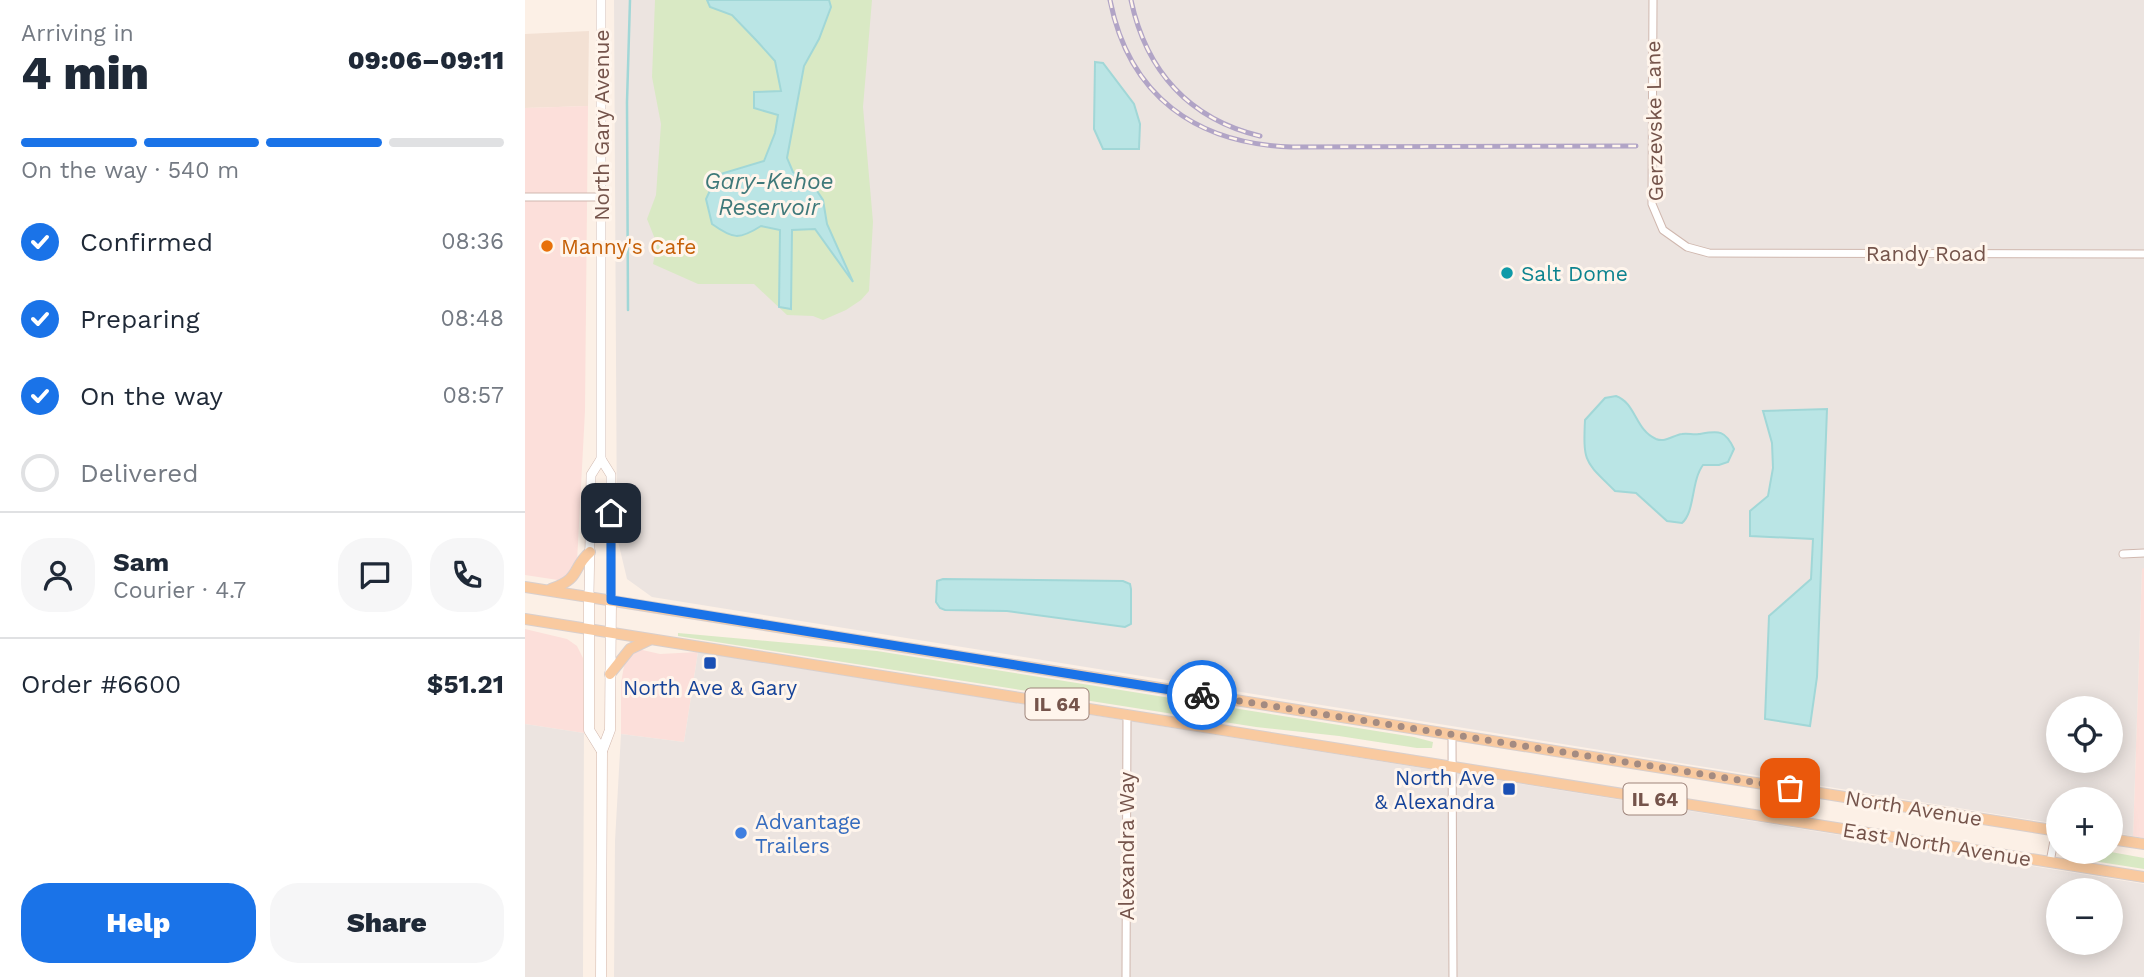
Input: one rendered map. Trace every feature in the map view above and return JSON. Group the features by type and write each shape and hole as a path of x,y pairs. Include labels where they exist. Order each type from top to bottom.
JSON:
{"main road":[{"path":"547,590 569,581 583,558 590,552"},
{"name":"North Avenue","path":"525,587 2046,829"},
{"path":"589,597 589,730 602,751 601,977"},
{"name":"North Gary Avenue","path":"602,751 610,730 611,600"},
{"name":"IL 64","path":"525,619 610,633"},
{"name":"East North Avenue","path":"610,633 2046,861"},
{"path":"610,674 630,649 651,639"},
{"path":"2123,841 2144,844"},
{"name":"East North Avenue","path":"2063,864 2144,877"}],"street":[{"name":"North Gary Avenue","path":"601,0 601,459 611,475 611,600"},
{"name":"Gerzevske Lane","path":"1653,0 1653,204 1663,230 1686,247 1709,253"},
{"path":"525,197 601,197"},
{"name":"Randy Road","path":"1709,253 2144,254"},
{"name":"North Gary Avenue","path":"589,597 590,475 601,459"},
{"path":"2123,554 2144,553"},
{"name":"Alexandra Way","path":"1126,977 1127,716"},
{"path":"1452,735 1453,977"}],"shaded area":[{"path":"614,0 2144,0 2144,568 2133,836 2123,834 2123,787 2046,787 2046,822 652,597 627,579 617,537"},
{"path":"589,31 588,106 525,108 525,34"},
{"path":"588,106 585,411 577,562 567,577 558,580 525,575 525,108"},
{"path":"2144,568 2144,838 2133,836"},
{"path":"525,629 567,639 577,646 583,658 584,733 525,724"},
{"path":"638,649 660,654 698,652 684,742 621,734 621,683 624,666 628,657"},
{"path":"698,652 2107,878 2046,878 2046,955 2123,955 2123,881 2144,884 2144,977 614,977 615,841 621,734 684,742"},
{"path":"525,724 584,733 583,977 525,977"}],"green space":[{"path":"655,0 872,0 863,107 873,222 869,291 846,310 823,320 813,316 787,315 754,284 698,284 653,264 657,244 647,219 656,195 661,124 652,77"},
{"path":"678,633 877,651 1433,742 1432,748 1417,748 1256,727 678,636"},
{"path":"2123,854 2144,858 2144,869 2112,864 2123,864"}],"water":[{"name":"Gary-Kehoe Reservoir","path":"707,0 829,0 831,7 819,39 804,66 787,158 793,172 815,188 823,200 827,224 853,282 815,229 792,230 791,309 779,307 780,230 761,226 747,234 736,236 725,233 712,224 706,199 717,175 764,161 775,133 778,115 754,108 754,92 781,91 775,61 732,15 710,7"},
{"path":"1095,62 1103,63 1134,104 1140,124 1139,149 1103,149 1094,129"},
{"path":"1616,396 1628,404 1644,429 1656,439 1716,432 1731,442 1734,449 1728,462 1703,465 1696,479 1689,512 1682,523 1667,521 1636,493 1615,491 1588,461 1585,420 1605,398"},
{"path":"1827,409 1817,677 1810,726 1765,719 1769,616 1811,579 1813,539 1750,536 1750,511 1768,496 1773,468 1772,443 1763,411"},
{"path":"937,581 1123,581 1130,584 1131,589 1131,624 1125,627 1007,611 945,610 936,602"}],"waterway":[{"path":"628,310 627,102 630,0"}],"railway":[{"path":"1110,0 1119,34 1133,63 1151,88 1172,108 1197,124 1226,136 1257,144 1292,147 1636,146"},
{"path":"1131,0 1148,49 1175,88 1212,118 1260,136"}],"way so far":[{"path":"1202,695 1790,788"}],"place":[{"name":"Manny's Cafe","path":"547,246"},
{"name":"Salt Dome","path":"1507,273"},
{"name":"North Ave & Gary","path":"710,663"},
{"name":"North Ave & Alexandra","path":"1509,789"},
{"name":"Advantage Trailers","path":"741,833"}],"route":[{"path":"611,513 611,600 1202,695"}]}
